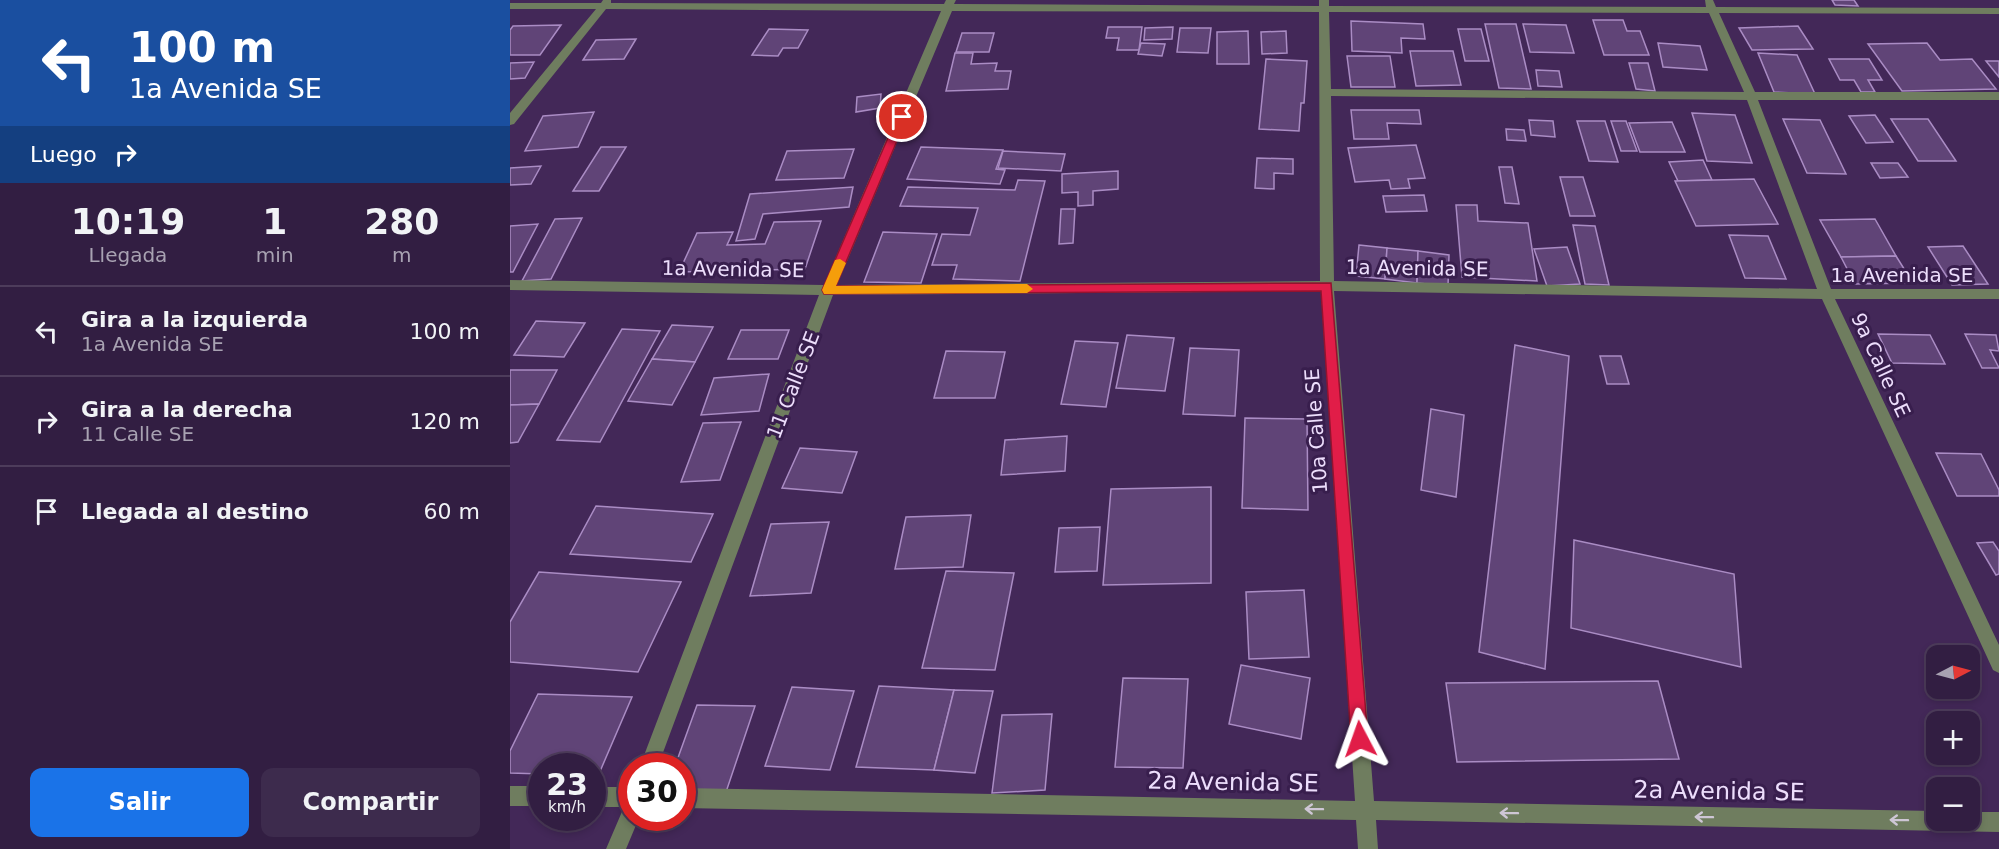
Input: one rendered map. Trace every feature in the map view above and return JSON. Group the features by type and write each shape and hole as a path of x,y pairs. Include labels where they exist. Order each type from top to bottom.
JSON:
{"street":[{"path":"510,121 606,3"},
{"path":"510,6 606,3 1710,5 1999,11"},
{"name":"11 Calle SE","path":"654,753 828,290 949,4"},
{"name":"10a Calle SE","path":"1324,4 1327,286 1368,849"},
{"name":"9a Calle SE","path":"1710,5 1751,96 1826,294 1999,664"},
{"path":"1325,92 1999,96"},
{"name":"1a Avenida SE","path":"510,285 828,290 1327,286 1826,294 1999,294"},
{"path":"510,796 528,796"},
{"name":"2a Avenida SE","path":"696,798 1999,822"},
{"path":"616,849 624,831"}],"building":[{"path":"1832,0 1854,0 1858,6 1835,5"},
{"path":"1593,20 1623,20 1627,31 1640,31 1649,55 1604,55"},
{"path":"1351,21 1423,24 1425,39 1401,38 1402,53 1352,51"},
{"path":"1485,24 1516,24 1531,89 1499,88"},
{"path":"1523,24 1566,25 1574,53 1530,52"},
{"path":"561,25 540,55 510,55 510,30 513,26"},
{"path":"1798,26 1813,49 1752,50 1739,28"},
{"path":"1108,27 1142,27 1139,50 1117,50 1119,38 1106,38"},
{"path":"1173,27 1172,39 1144,40 1145,28"},
{"path":"1180,28 1211,28 1208,53 1177,52"},
{"path":"769,29 808,30 798,48 783,48 778,56 752,55"},
{"path":"1458,29 1481,29 1489,61 1465,61"},
{"path":"1248,31 1249,64 1217,64 1217,32"},
{"path":"1286,31 1287,53 1262,54 1261,32"},
{"path":"962,33 994,33 989,52 956,52"},
{"path":"636,39 624,59 583,60 596,40"},
{"path":"1141,43 1165,44 1162,56 1138,54"},
{"path":"1658,43 1700,46 1707,70 1663,67"},
{"path":"1927,43 1940,60 1972,59 1996,89 1902,91 1868,44"},
{"path":"1410,51 1453,51 1461,85 1416,86"},
{"path":"955,53 973,53 971,64 997,63 995,71 1011,71 1008,89 946,91"},
{"path":"1758,53 1797,55 1815,94 1774,92"},
{"path":"1347,56 1390,56 1395,87 1351,87"},
{"path":"1266,59 1307,61 1299,131 1259,129"},
{"path":"1829,59 1869,59 1882,80 1868,80 1875,92 1861,92 1854,80 1840,80"},
{"path":"1986,61 1999,61 1999,77"},
{"path":"534,62 525,78 510,79 510,63"},
{"path":"1629,63 1648,63 1655,91 1636,89"},
{"path":"1536,70 1559,71 1562,87 1538,86"},
{"path":"881,94 880,108 856,112 857,97"},
{"path":"1351,110 1419,110 1421,124 1387,123 1389,139 1354,139"},
{"path":"594,112 578,147 525,151 543,116"},
{"path":"1692,113 1735,115 1752,163 1707,161"},
{"path":"1875,115 1893,142 1866,143 1849,116"},
{"path":"1783,119 1820,120 1846,174 1807,173"},
{"path":"1891,119 1928,119 1956,161 1918,161"},
{"path":"1529,120 1553,121 1555,137 1531,135"},
{"path":"1577,121 1605,121 1618,162 1589,161"},
{"path":"1611,121 1626,121 1637,151 1621,151"},
{"path":"1672,122 1685,152 1640,152 1629,123"},
{"path":"1506,129 1524,130 1526,141 1507,140"},
{"path":"1416,145 1425,178 1408,179 1410,188 1391,189 1389,180 1355,182 1348,148"},
{"path":"601,147 626,147 599,191 573,191"},
{"path":"921,147 1003,150 996,169 1005,170 1000,184 907,179"},
{"path":"854,149 844,178 776,180 787,151"},
{"path":"1003,151 1065,154 1061,171 998,168"},
{"path":"1257,158 1293,159 1293,174 1274,173 1274,189 1255,188"},
{"path":"1703,160 1712,180 1678,181 1669,162"},
{"path":"1871,163 1898,163 1908,177 1880,178"},
{"path":"541,166 531,184 510,185 510,168"},
{"path":"1499,167 1512,167 1519,204 1505,203"},
{"path":"1118,171 1118,189 1093,191 1093,205 1078,206 1078,192 1062,193 1062,174"},
{"path":"1560,177 1583,177 1595,216 1570,216"},
{"path":"1754,179 1778,224 1696,226 1675,181"},
{"path":"1018,180 1045,181 1020,281 953,279 957,265 932,265 942,234 970,235 978,208 900,206 908,187 1015,190"},
{"path":"853,187 849,207 763,214 755,239 736,241 750,194"},
{"path":"1424,195 1427,211 1386,212 1383,196"},
{"path":"1456,205 1477,205 1478,221 1528,223 1537,281 1462,277"},
{"path":"1061,209 1075,209 1073,243 1059,244"},
{"path":"582,218 551,279 522,281 555,219"},
{"path":"1875,219 1896,256 1841,257 1820,220"},
{"path":"821,221 805,269 679,272 697,233 733,232 727,245 765,244 774,222"},
{"path":"538,224 513,272 510,272 510,226"},
{"path":"1573,225 1595,226 1609,285 1585,284"},
{"path":"883,232 937,234 921,283 864,282"},
{"path":"1729,235 1768,236 1786,279 1745,278"},
{"path":"1359,245 1387,248 1385,279 1356,276"},
{"path":"1963,246 1988,284 1952,285 1928,247"},
{"path":"1567,247 1580,284 1547,286 1534,249"},
{"path":"1387,248 1418,251 1417,283 1385,279"},
{"path":"1418,251 1449,255 1448,286 1417,283"},
{"path":"1896,256 1913,283 1855,284 1841,257"},
{"path":"536,321 585,323 564,357 514,355"},
{"path":"672,325 713,327 695,362 652,359"},
{"path":"622,329 660,331 600,442 557,440"},
{"path":"741,330 789,330 778,359 728,359"},
{"path":"1878,334 1930,335 1945,364 1892,363"},
{"path":"1965,334 1996,335 1999,351 1990,350 1999,368 1982,368"},
{"path":"1127,335 1174,338 1165,391 1116,388"},
{"path":"1075,341 1118,343 1106,407 1061,404"},
{"path":"1515,345 1569,356 1545,669 1479,652"},
{"path":"1190,348 1239,350 1235,416 1183,414"},
{"path":"946,351 1005,352 995,398 934,398"},
{"path":"1600,356 1621,356 1629,384 1607,384"},
{"path":"652,359 695,362 672,405 628,401"},
{"path":"510,370 557,370 539,404 510,405"},
{"path":"769,374 759,411 701,415 714,378"},
{"path":"539,404 518,442 510,443 510,405"},
{"path":"1431,409 1464,415 1456,497 1421,490"},
{"path":"1245,418 1307,419 1308,510 1242,508"},
{"path":"741,422 720,480 681,482 703,423"},
{"path":"1067,436 1065,471 1001,475 1005,440"},
{"path":"800,448 857,452 842,493 782,488"},
{"path":"1936,453 1981,454 1999,490 1999,496 1957,496"},
{"path":"1211,487 1211,583 1103,585 1111,489"},
{"path":"596,506 713,514 691,562 570,554"},
{"path":"971,515 963,567 895,569 906,517"},
{"path":"829,522 811,593 750,596 771,524"},
{"path":"1100,527 1097,571 1055,572 1059,528"},
{"path":"1574,540 1734,574 1741,667 1571,628"},
{"path":"1993,542 1999,551 1999,574 1996,575 1977,543"},
{"path":"946,571 1014,573 995,670 922,668"},
{"path":"539,572 681,582 638,672 510,662 510,622"},
{"path":"1304,590 1309,657 1249,659 1246,592"},
{"path":"1241,665 1310,678 1301,739 1229,724"},
{"path":"1123,678 1188,679 1183,768 1115,767"},
{"path":"1658,681 1679,759 1457,762 1446,683"},
{"path":"879,686 954,690 934,770 856,767"},
{"path":"792,687 854,691 830,770 765,766"},
{"path":"954,690 993,691 975,773 934,770"},
{"path":"538,694 632,697 606,757 606,753 528,753 528,774 510,773 510,751"},
{"path":"697,705 755,706 725,795 696,794 696,753 680,753"},
{"path":"1052,714 1045,790 992,793 1002,715"}],"slow traffic":[{"path":"840,263 828,290 1027,289"}],"route":[{"path":"902,117 828,290 1327,286 1360,739"}]}
